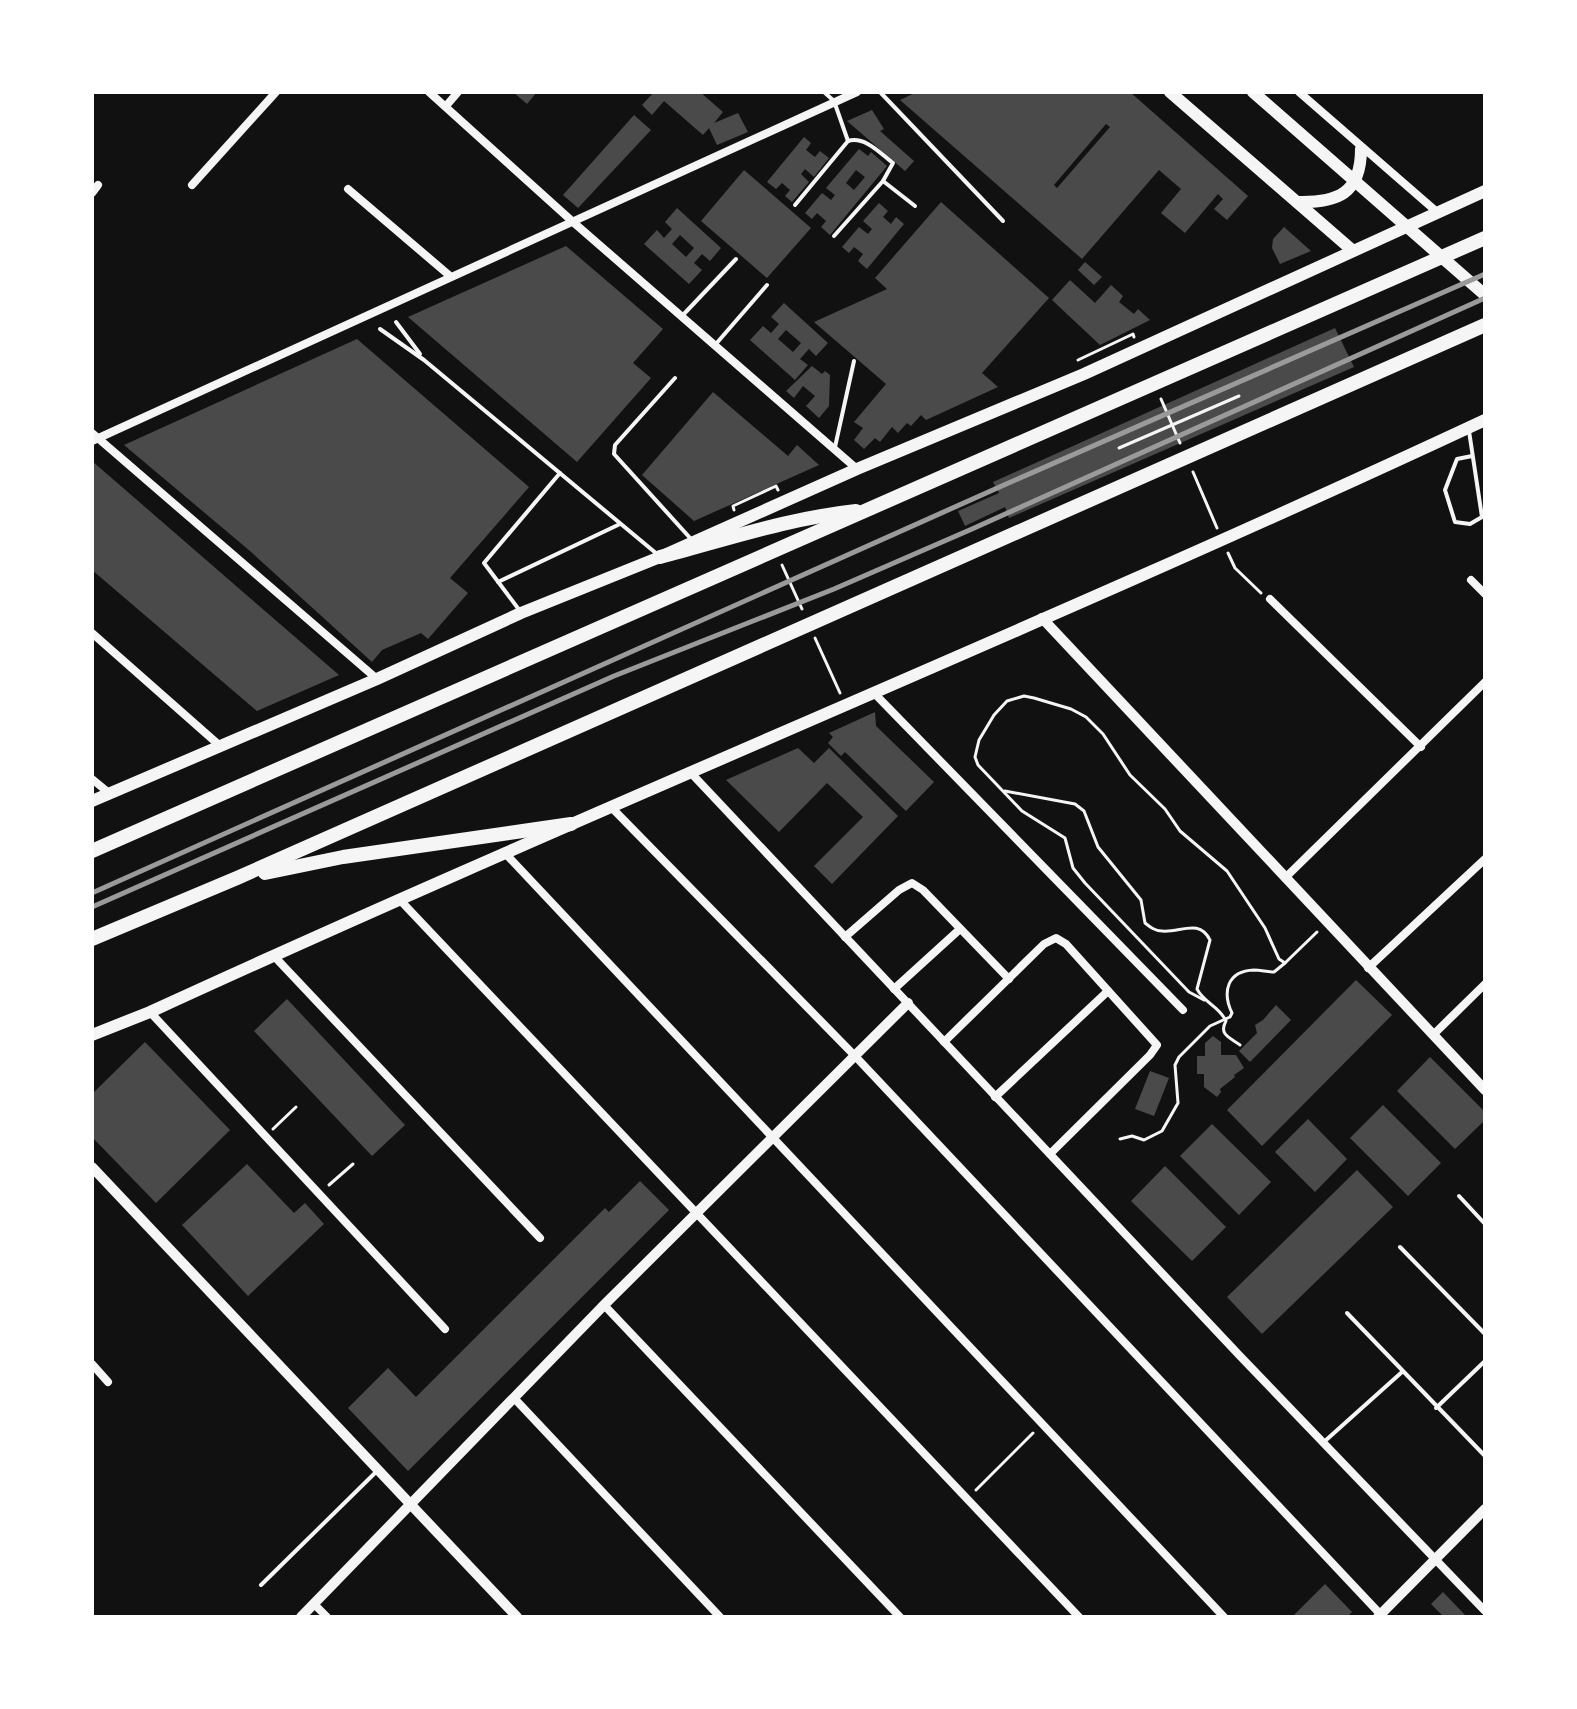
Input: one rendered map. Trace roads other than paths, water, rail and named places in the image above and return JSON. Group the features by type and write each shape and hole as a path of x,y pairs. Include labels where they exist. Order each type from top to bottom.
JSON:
{"highway":[{"path":"92,851 1485,238"},
{"path":"92,939 237,878 1485,325"},
{"path":"660,557 822,515 868,510"},
{"path":"237,878 343,857 571,824"}],"main road":[{"path":"1170,92 1352,250"},
{"path":"1253,92 1485,295"},
{"path":"1297,202 1331,201 1342,195 1358,176 1361,149"},
{"path":"92,801 377,679 521,613 660,557 692,540 1084,374 1485,191"},
{"path":"92,1035 150,1012 504,852 1227,540 1485,420"}],"street":[{"path":"192,185 276,92"},
{"path":"429,92 857,469"},
{"path":"446,106 458,92"},
{"path":"377,679 94,438 857,92"},
{"path":"1299,92 1437,212"},
{"path":"348,189 450,276"},
{"path":"1471,580 1485,594"},
{"path":"1270,599 1421,747"},
{"path":"1042,618 1485,1090"},
{"path":"92,633 219,745"},
{"path":"1285,878 1485,682"},
{"path":"873,692 1183,1010"},
{"path":"691,773 1485,1611"},
{"path":"92,779 109,793"},
{"path":"612,808 855,1056 1380,1616 1485,1509"},
{"path":"504,852 1224,1617"},
{"path":"1368,968 1485,859"},
{"path":"845,937 899,890 912,883 923,890 1009,979"},
{"path":"399,899 694,1214 1079,1617"},
{"path":"894,989 960,929"},
{"path":"944,1042 1044,944 1056,938 1066,944 1157,1045 1050,1154"},
{"path":"273,955 540,1238"},
{"path":"1433,1035 1485,984"},
{"path":"995,1097 1108,991"},
{"path":"301,1617 604,1305 908,1003"},
{"path":"150,1012 445,1329"},
{"path":"92,1167 517,1617"},
{"path":"604,1305 900,1617"},
{"path":"92,1364 108,1382"},
{"path":"514,1398 720,1617"},
{"path":"314,1604 327,1617"}],"lane":[{"path":"824,92 834,101 848,141"},
{"path":"880,92 1003,221"},
{"path":"795,205 848,141 856,138 863,140 893,163 883,181 834,236"},
{"path":"883,181 915,206"},
{"path":"682,316 736,259"},
{"path":"715,345 767,285"},
{"path":"396,322 424,360"},
{"path":"380,329 424,360 660,557"},
{"path":"834,449 854,361"},
{"path":"675,378 615,445 614,454 692,540"},
{"path":"1469,427 1482,517 1470,524 1455,522 1445,490 1457,459 1472,456"},
{"path":"521,613 484,563 560,473"},
{"path":"498,582 620,524"},
{"path":"1459,1196 1485,1224"},
{"path":"1400,1247 1485,1334"},
{"path":"1347,1313 1485,1456"},
{"path":"1436,1408 1485,1361"},
{"path":"1323,1443 1402,1371"},
{"path":"261,1585 378,1470"}],"railway":[{"path":"92,893 1004,485 1485,274"},
{"path":"92,907 614,676 834,589 972,529 1485,298"}]}
